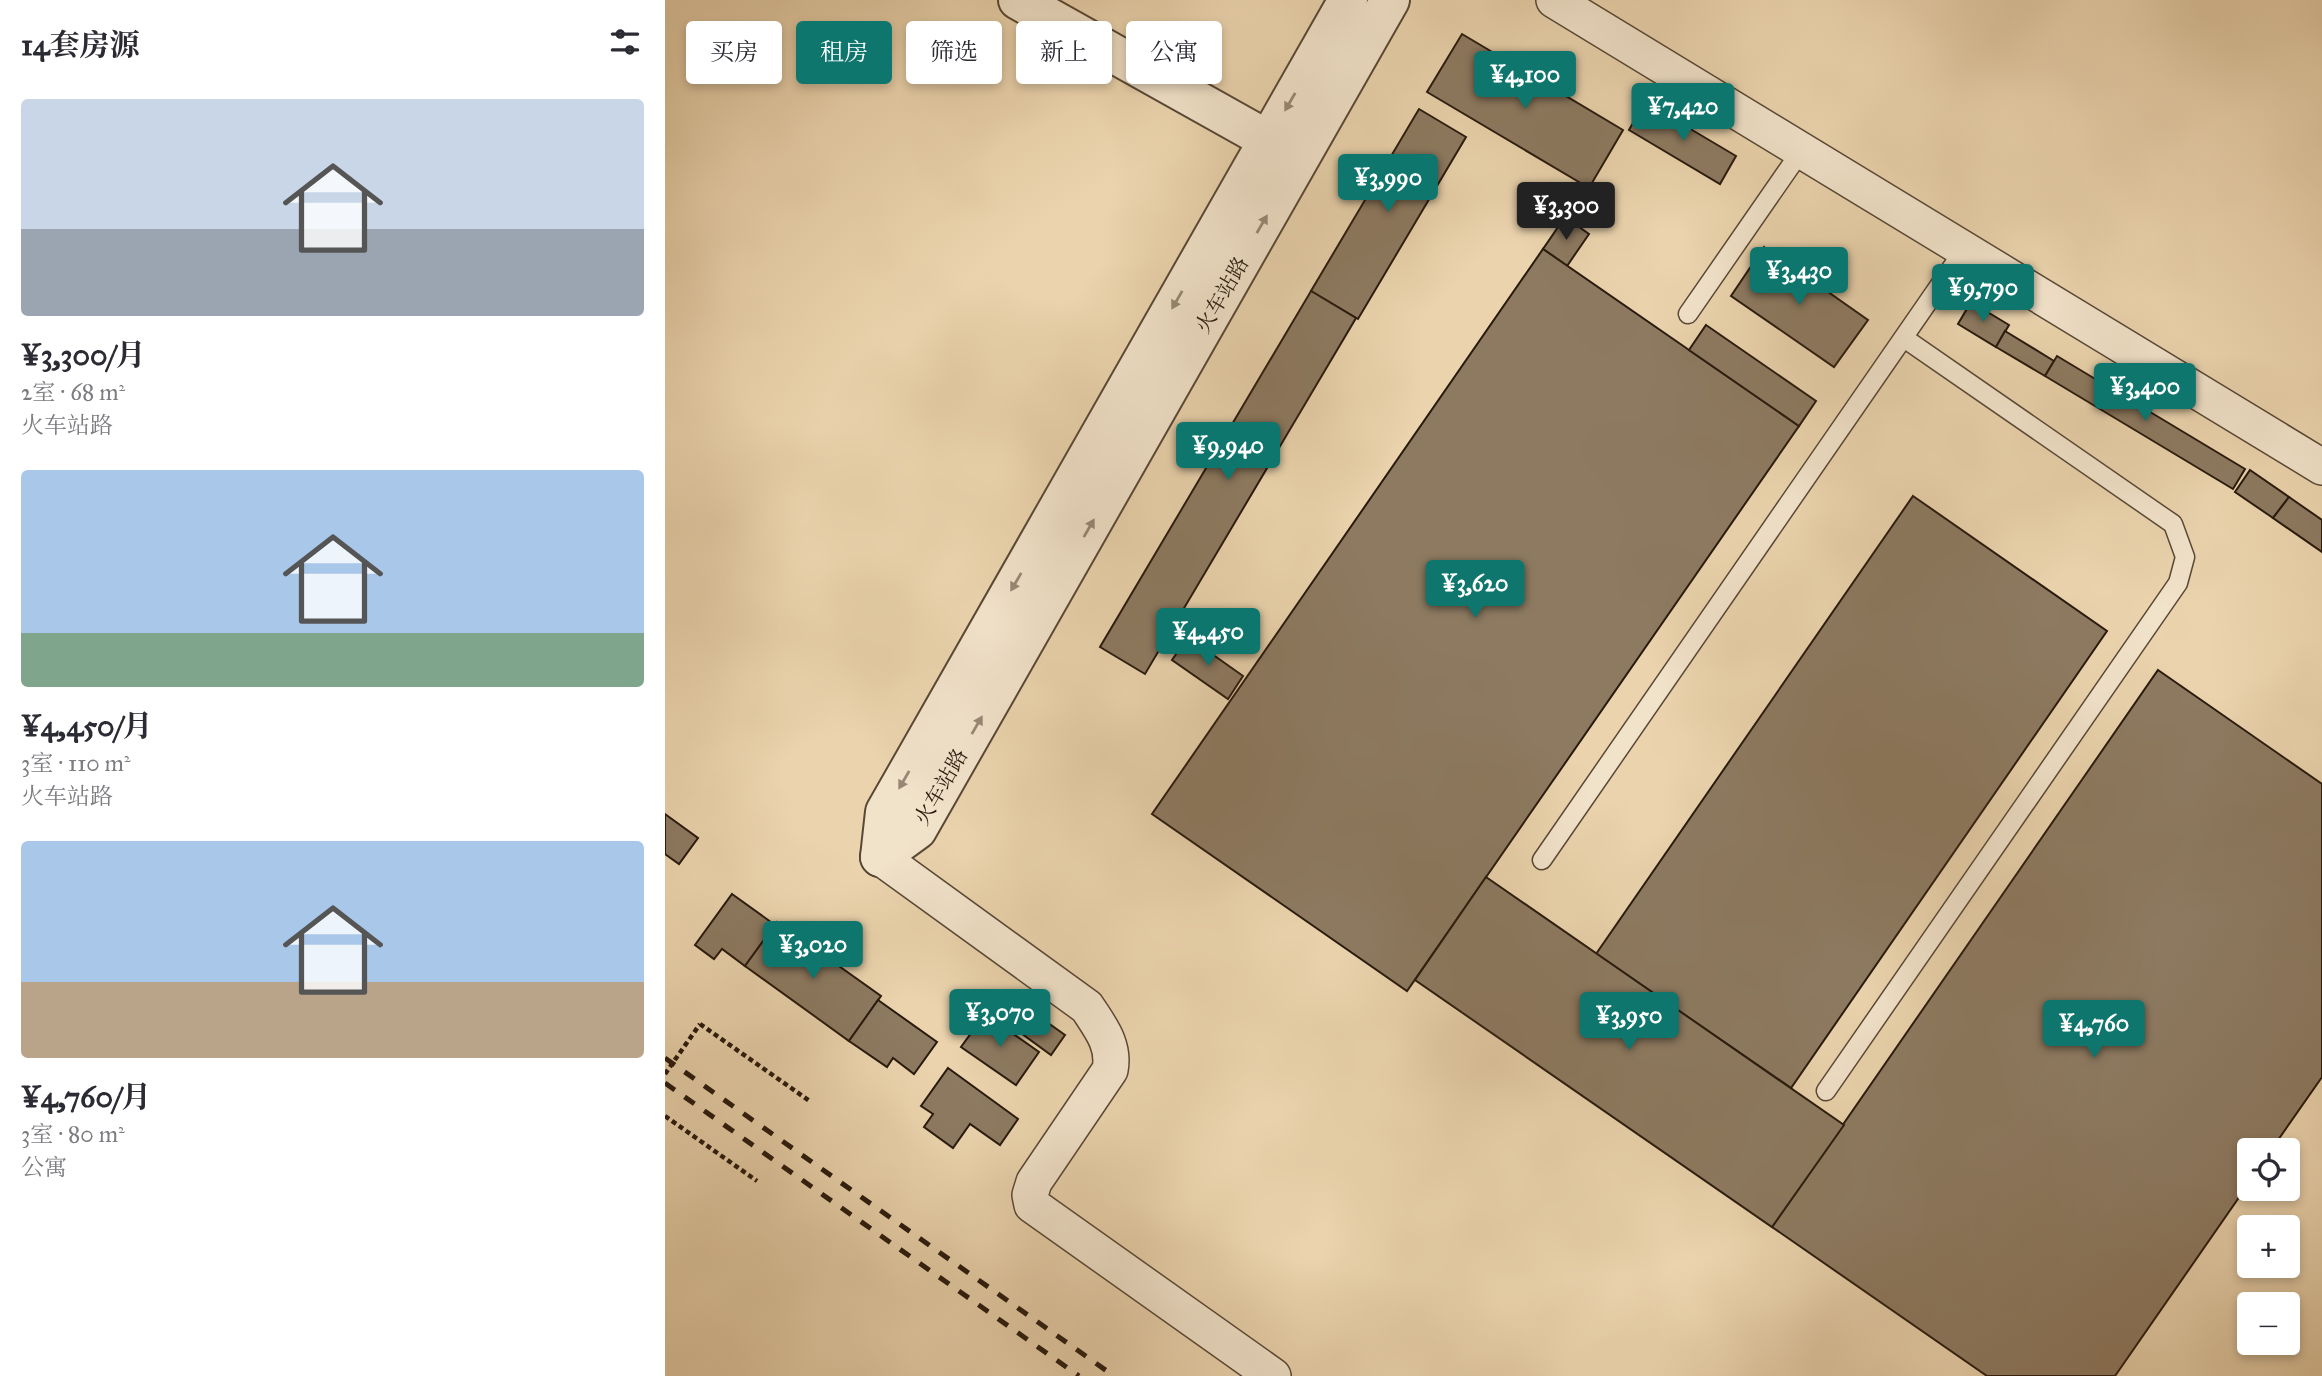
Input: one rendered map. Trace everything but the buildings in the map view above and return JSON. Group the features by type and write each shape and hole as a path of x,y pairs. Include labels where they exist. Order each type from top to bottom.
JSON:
{"street":[{"path":"1019,0 1268,140"},
{"name":"火车站路","path":"880,857 885,812 1348,0"},
{"name":"火车站路","path":"880,857 917,830 1390,0"},
{"path":"1554,0 2322,467"},
{"path":"880,857 1087,1007 1107,1038 1113,1058 1110,1070 1034,1182 1030,1195 1032,1205 1273,1376"}],"lane":[{"path":"1688,314 1801,151"},
{"path":"1542,860 1964,250"},
{"path":"1826,1091 2178,583 2185,557 2173,524 1904,338"}],"path":[{"path":"665,1074 700,1024 811,1102"},
{"path":"665,1116 757,1181"}],"railway":[{"path":"665,1058 1114,1376"},
{"path":"665,1083 1079,1376"}]}
